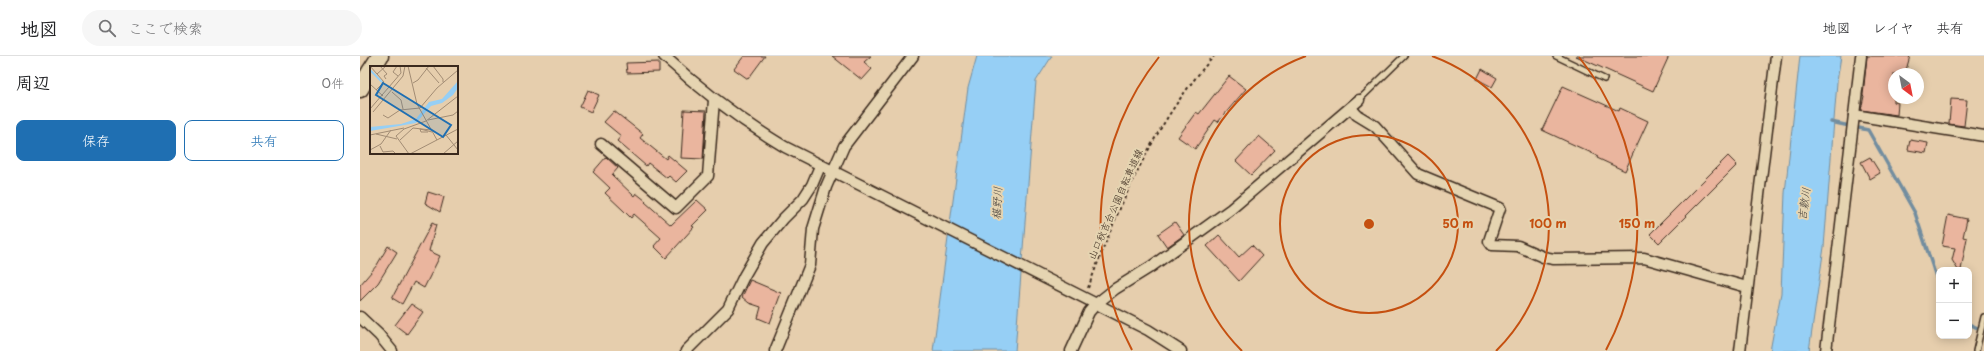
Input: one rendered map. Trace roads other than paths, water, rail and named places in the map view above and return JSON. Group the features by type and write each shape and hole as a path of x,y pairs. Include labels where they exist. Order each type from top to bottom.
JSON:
{"main road":[{"path":"374,66 380,56"},
{"path":"360,89 370,72"}],"street":[{"path":"664,56 714,100 752,128 833,173 1148,330 1181,351"},
{"path":"775,351 810,265 813,229 826,187 844,146 913,56"},
{"path":"1740,351 1776,56"},
{"path":"1826,351 1862,56"},
{"path":"601,144 676,208 708,176 714,100"},
{"path":"1071,351 1089,312 1096,304 1115,289 1152,266 1231,209 1359,100"},
{"path":"1351,108 1358,115 1376,126 1418,174 1500,208 1489,241 1492,245 1518,246 1543,257 1554,258 1644,258 1747,287"},
{"path":"1854,117 1984,136"},
{"path":"686,351 728,309 744,276 763,243 803,199 812,185 820,166"},
{"path":"360,317 379,335 392,351"}],"lane":[{"path":"1359,100 1404,56"},
{"path":"1556,56 1604,79"},
{"path":"1976,351 1984,316"}],"water":[{"name":"椹野川","path":"977,56 1052,56 1036,81 1015,351 933,351 968,88"},
{"name":"吉敷川","path":"1800,56 1841,56 1837,82 1824,247 1809,351 1770,351 1781,293 1785,193"}],"waterway":[{"path":"1831,122 1868,130 1915,213 1936,277"},
{"path":"1972,325 1984,331"}]}
